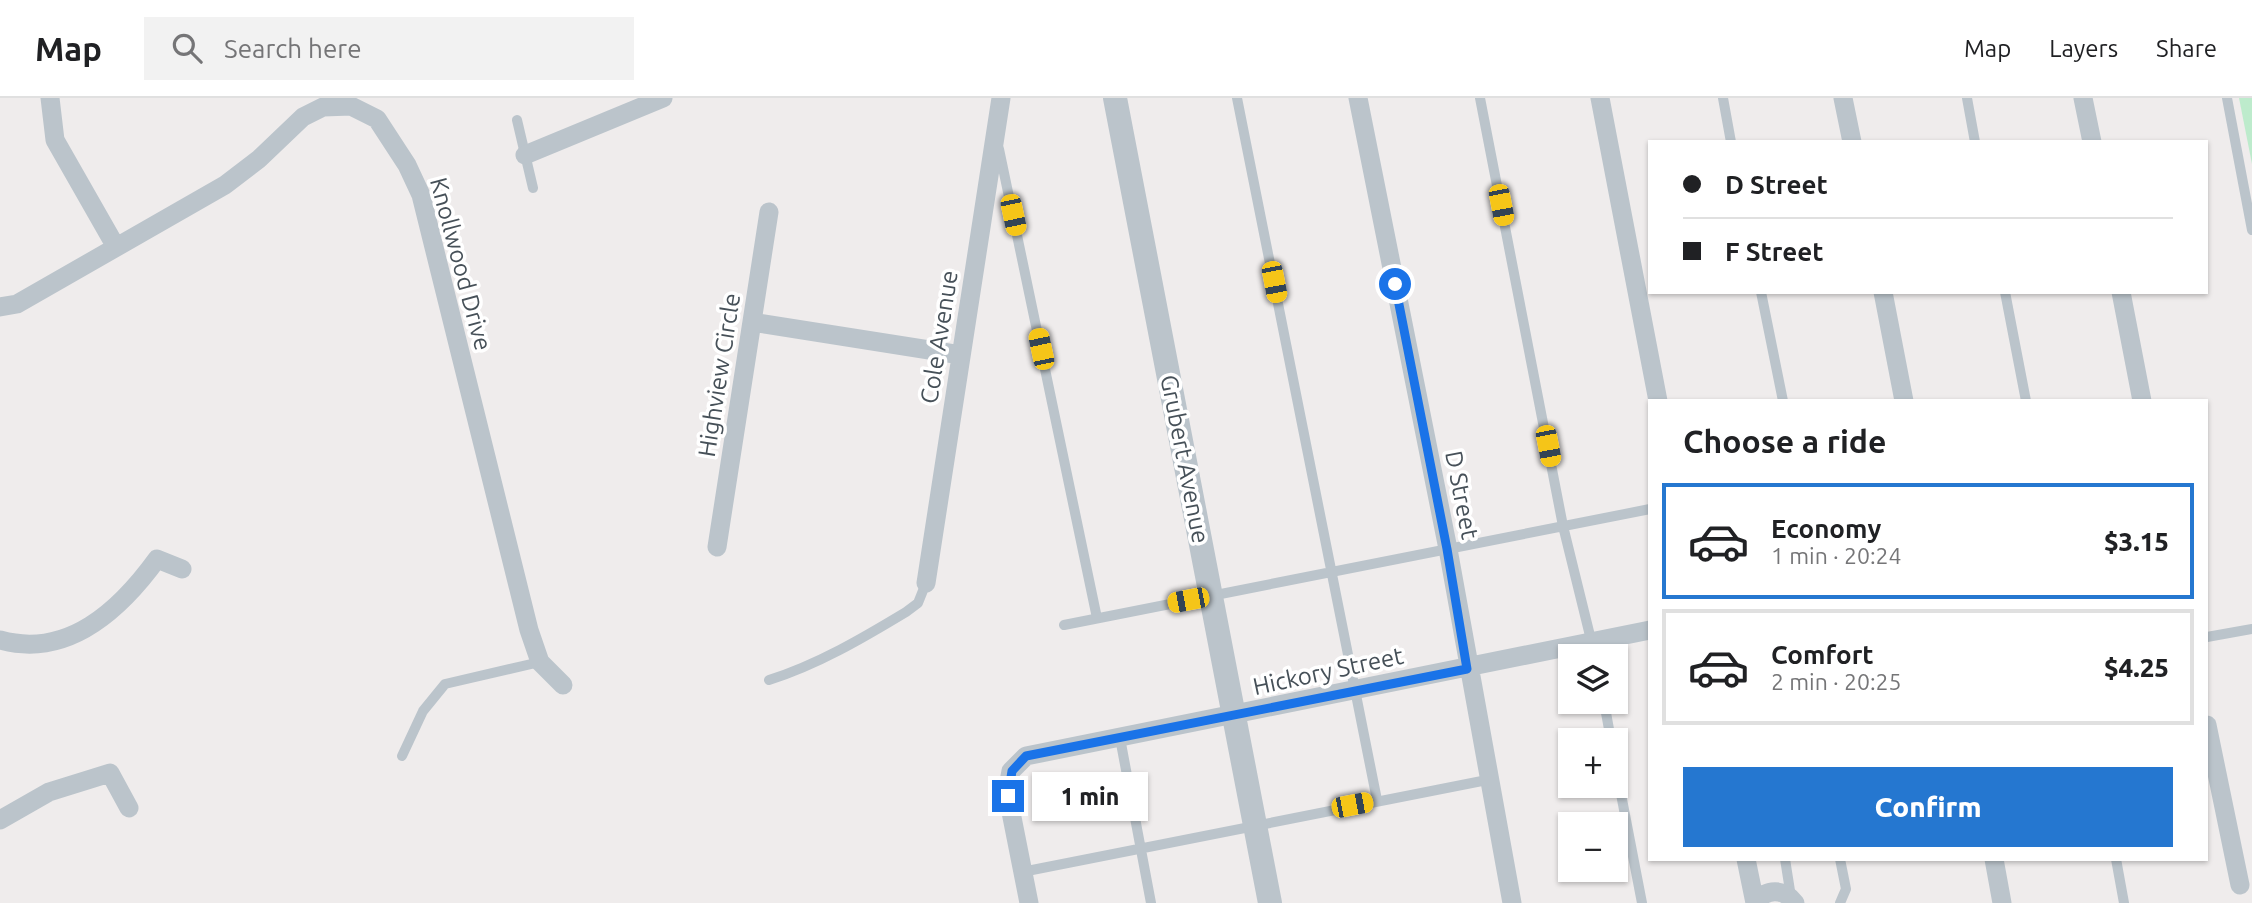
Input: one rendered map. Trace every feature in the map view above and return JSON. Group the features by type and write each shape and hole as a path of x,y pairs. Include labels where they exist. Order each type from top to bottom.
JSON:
{"street":[{"path":"50,98 55,140 116,247"},
{"path":"526,155 663,98"},
{"name":"Cole Avenue","path":"926,583 1001,98"},
{"name":"Grubert Avenue","path":"1115,98 1270,903"},
{"name":"D Street","path":"1358,98 1447,549 1487,780 1512,903"},
{"path":"1600,98 1658,399"},
{"path":"1843,98 1852,140"},
{"path":"2083,98 2092,140"},
{"name":"Knollwood Drive","path":"1,309 17,304 225,185 315,110 348,106 377,119 412,174 424,205 528,630 540,662 563,685"},
{"name":"Highview Circle","path":"717,547 769,212"},
{"path":"1882,294 1904,399"},
{"path":"2121,294 2142,399"},
{"path":"752,322 961,355"},
{"path":"0,640 34,644 73,635 95,625 118,606 157,559 182,569"},
{"name":"Hickory Street","path":"1606,644 1648,631"},
{"name":"Hickory Street","path":"1022,872 1007,792 1009,778 1017,764 1026,756 1234,716 1356,689 1558,654"},
{"path":"2208,729 2240,885"},
{"path":"0,820 61,787 110,773 129,808"},
{"path":"1746,861 1755,903"},
{"path":"1994,861 2002,903"},
{"path":"1022,872 1029,903"},
{"path":"1755,903 1765,894 1774,891 1793,901"}],"lane":[{"path":"1237,98 1377,800"},
{"path":"1480,98 1563,526 1593,644"},
{"path":"1723,98 1731,140"},
{"path":"1967,98 1975,140"},
{"path":"2227,98 2252,230"},
{"path":"517,120 533,188"},
{"path":"996,135 1097,618"},
{"path":"1761,294 1783,399"},
{"path":"2005,294 2026,399"},
{"path":"1064,625 1648,509"},
{"path":"769,680 794,673 906,612 918,603 926,583"},
{"path":"2208,637 2252,629"},
{"path":"402,755 423,711 445,684 540,662"},
{"path":"1119,738 1151,903"},
{"path":"1022,872 1487,780"},
{"path":"1622,798 1642,903"},
{"path":"1785,861 1793,901"},
{"path":"1840,861 1846,889 1840,903"},
{"path":"2116,861 2124,903"}],"green space":[{"path":"2239,98 2252,98 2252,164"}],"route":[{"path":"1008,796 1008,782 1012,771 1026,756 1467,669 1447,549 1395,284"}]}
